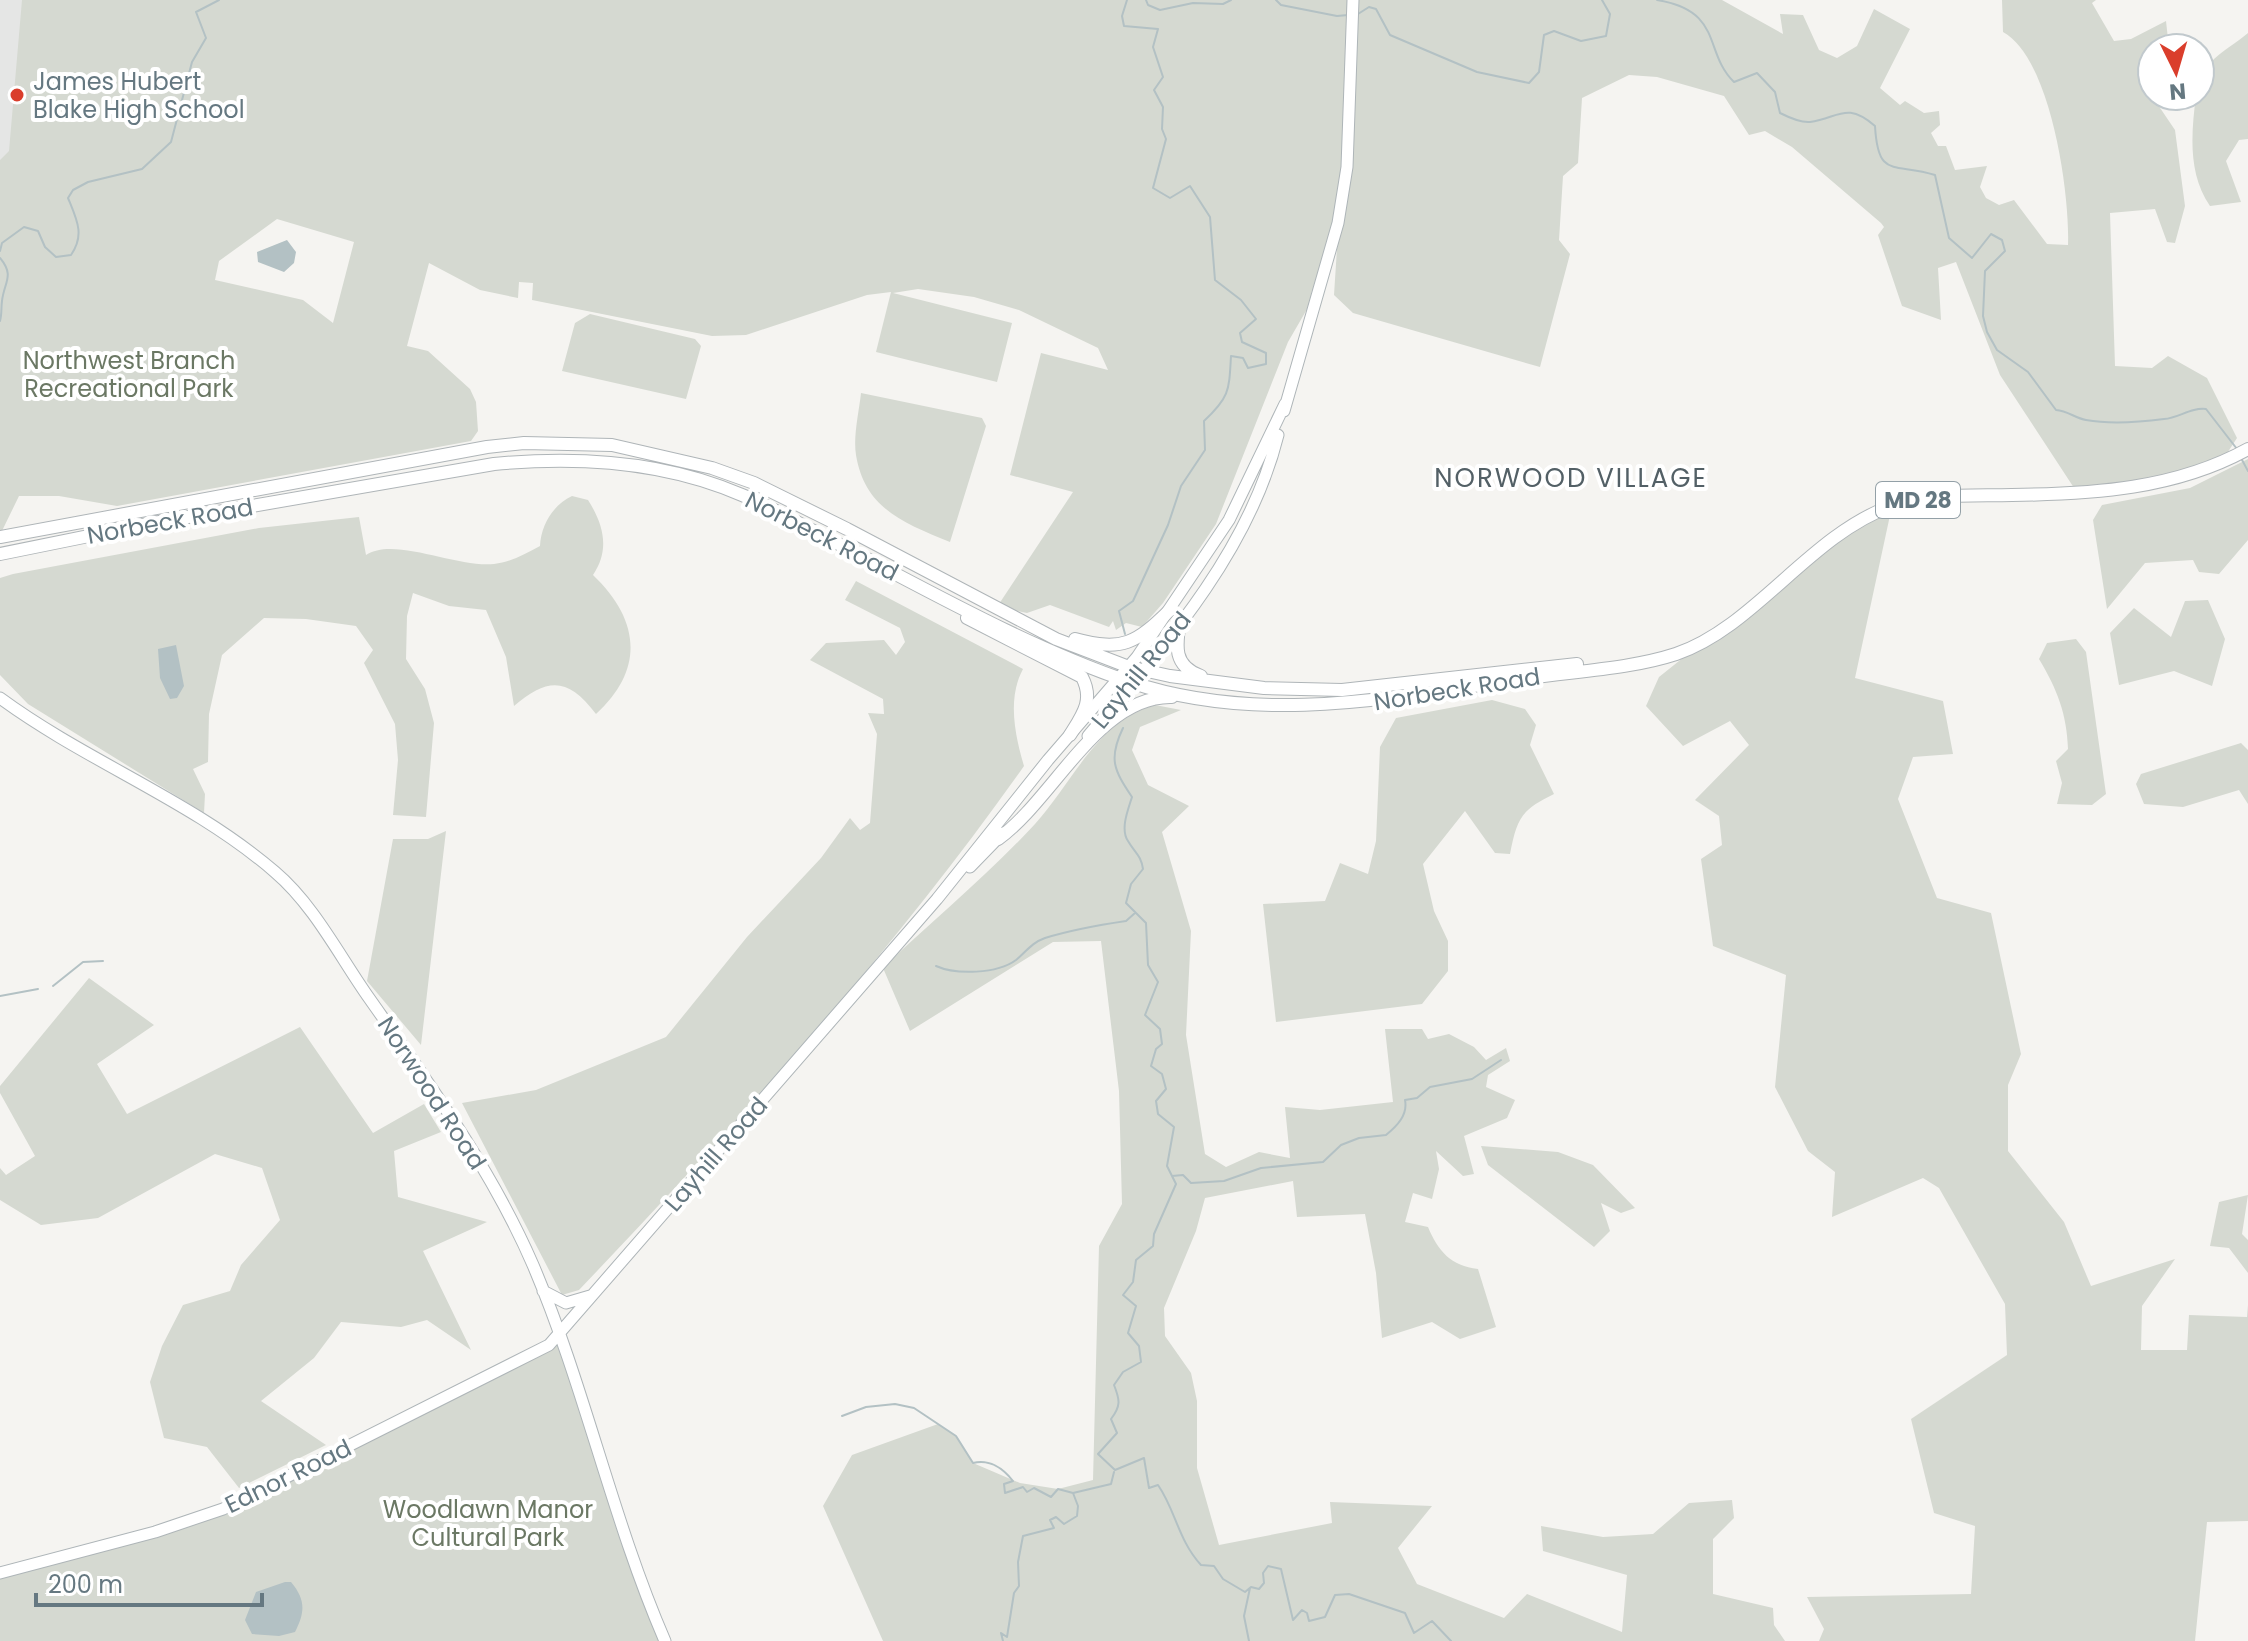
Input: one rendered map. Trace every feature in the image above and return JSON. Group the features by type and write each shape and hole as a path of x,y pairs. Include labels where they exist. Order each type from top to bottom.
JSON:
{"main road":[{"name":"Layhill Road","path":"937,899 998,839 1144,671 1216,572 1257,493 1274,450 1338,223 1347,167 1353,0"},
{"name":"Layhill Road","path":"558,1336 937,899 1129,667 1231,517 1285,404"},
{"name":"Norbeck Road","path":"0,537 487,447 574,442 666,455 754,483 1056,639 1144,671 1234,686 1342,690 1561,664 1629,664"},
{"name":"Norbeck Road","path":"0,554 164,521 494,464 547,458 614,462 675,473 741,494 1044,646 1133,683 1203,698 1273,706 1352,704 1629,664 1676,654 1699,643 1826,543 1859,521 1892,506 1953,496 2078,494 2119,490 2180,477 2220,464 2248,449"},
{"path":"929,590 951,610 1082,677 1087,686 1087,706 1070,735"},
{"path":"974,597 1005,605 1072,638 1100,646 1121,645 1140,637 1170,610"},
{"path":"1180,621 1176,650 1185,668 1234,686"},
{"name":"Norwood Road","path":"0,698 82,753 237,843 278,874 345,962 502,1201 542,1290 631,1560 665,1641"},
{"path":"998,839 1018,825 1107,721 1131,706 1152,698 1203,698"},
{"path":"542,1290 566,1303 597,1292"},
{"name":"Ednor Road","path":"0,1573 155,1532 223,1509 549,1345 558,1336"}],"shaded area":[{"name":"James Hubert Blake High School","path":"0,0 40,0 29,196 0,190"},
{"path":"287,240 296,252 294,263 284,272 258,262 257,252"},
{"path":"176,645 184,686 177,698 170,699 160,678 158,649"},
{"path":"291,1582 301,1600 301,1618 295,1632 279,1636 252,1634 245,1620 256,1592"}],"green space":[{"name":"Northwest Branch Recreational Park","path":"22,0 1351,0 1342,179 1318,290 1312,290 1310,304 1288,342 1216,524 1163,603 1142,627 1126,623 1116,630 1113,621 1109,627 1050,605 1027,613 997,607 1073,492 1010,475 1041,353 1108,370 1098,348 1019,310 974,297 918,289 893,293 1012,323 997,382 876,352 891,292 867,295 746,335 712,336 532,300 533,283 519,282 518,298 480,290 429,263 407,346 428,351 470,389 476,402 478,431 471,441 117,506 59,496 19,496 0,535 0,160 9,151","holes":["277,219 354,242 333,323 303,300 215,280 219,261"]},
{"path":"1353,0 1722,0 1783,34 1780,14 1803,15 1819,50 1837,58 1857,46 1874,9 1910,29 1880,88 1900,105 1905,101 1924,113 1939,111 1940,125 1931,133 1938,146 1946,146 1955,170 1987,166 1980,187 1986,198 1999,205 2014,200 2047,244 2068,245 2065,194 2054,129 2034,69 2020,47 2003,32 2002,0 2096,0 2092,3 2114,41 2136,36 2136,112 2163,112 2175,130 2185,206 2175,243 2167,242 2155,209 2110,213 2115,366 2152,368 2168,356 2207,378 2237,438 2220,464 2078,494 2000,375 1956,262 1938,268 1941,320 1902,306 1878,235 1884,227 1881,223 1792,147 1765,131 1749,135 1724,96 1657,77 1629,75 1582,98 1578,163 1563,176 1559,240 1570,254 1540,367 1353,313 1334,295"},
{"path":"2166,21 2167,32 2145,32"},
{"path":"2248,33 2248,139 2239,140 2226,161 2241,202 2210,206 2195,167 2193,125 2194,112 2216,112 2216,57"},
{"path":"590,314 695,339 701,346 686,399 562,371 575,323"},
{"path":"861,393 982,418 986,426 950,542 889,512 868,489 855,448"},
{"path":"2248,459 2248,540 2219,574 2199,572 2193,560 2145,563 2107,609 2093,520 2102,505 2190,488"},
{"path":"572,496 588,500 601,528 602,556 593,575 609,592 628,627 629,662 623,680 596,714 576,693 557,685 537,690 514,706 506,657 486,610 449,606 413,593 407,616 406,659 425,689 434,723 426,817 393,815 398,760 395,724 364,663 373,650 356,626 306,619 264,618 222,655 209,714 208,762 193,769 205,794 204,813 28,704 0,675 0,578 259,528 359,517 366,555 393,549 462,562 494,564 512,560 540,546 549,516"},
{"path":"1892,506 1855,678 1943,701 1953,754 1913,757 1898,799 1937,898 1991,913 2021,1054 2008,1085 2008,1151 2064,1222 2091,1286 2175,1259 2142,1306 2141,1350 2187,1350 2189,1315 2247,1317 2248,1305 2248,1521 2207,1522 2195,1641 1819,1641 1824,1629 1807,1597 1971,1594 1975,1526 1934,1513 1911,1419 2007,1355 2005,1304 1939,1188 1923,1178 1832,1217 1835,1172 1808,1151 1775,1087 1786,975 1713,946 1701,859 1722,845 1719,816 1695,800 1749,745 1730,721 1683,746 1646,706 1659,677 1794,569"},
{"path":"856,581 1023,669 1014,705 1024,766 921,903 811,1036 579,1290 562,1295 462,1103 536,1090 666,1037 747,937 821,858 850,818 860,830 870,823 877,734 868,713 884,714 883,699 810,660 826,643 884,640 896,655 905,642 900,628 845,600"},
{"path":"2208,600 2225,639 2212,686 2174,671 2119,685 2110,633 2134,608 2171,637 2185,601"},
{"path":"2076,639 2086,652 2106,794 2092,805 2057,804 2062,783 2056,761 2068,749 2066,724 2060,702 2039,659 2047,643"},
{"path":"1492,700 1525,709 1536,725 1530,745 1554,794 1522,816 1510,854 1495,853 1465,811 1423,864 1434,911 1448,941 1448,971 1422,1004 1276,1022 1263,904 1325,901 1340,863 1368,874 1376,841 1380,747 1396,718"},
{"path":"1155,705 1181,710 1140,727 1132,750 1148,785 1189,806 1162,832 1191,931 1186,1035 1205,1154 1226,1167 1259,1152 1290,1158 1285,1107 1320,1110 1393,1102 1385,1029 1422,1029 1428,1039 1449,1034 1474,1047 1486,1060 1506,1048 1510,1061 1488,1075 1486,1087 1515,1100 1507,1118 1464,1136 1474,1174 1463,1176 1436,1151 1439,1169 1432,1199 1413,1193 1405,1222 1428,1227 1447,1256 1460,1265 1478,1269 1496,1327 1460,1339 1432,1322 1382,1338 1376,1273 1365,1214 1297,1217 1293,1181 1205,1198 1196,1231 1164,1308 1165,1336 1191,1373 1197,1401 1197,1468 1219,1545 1332,1523 1330,1502 1432,1506 1398,1548 1417,1584 1504,1618 1527,1594 1622,1632 1627,1575 1543,1551 1541,1526 1603,1537 1653,1534 1689,1503 1732,1500 1734,1518 1713,1539 1713,1594 1773,1608 1774,1625 1785,1641 883,1641 823,1506 852,1455 938,1424 956,1436 973,1463 1020,1483 1058,1489 1093,1480 1099,1246 1122,1204 1119,1091 1101,941 1053,942 910,1031 883,968 1017,843 1117,724"},
{"path":"2241,743 2248,750 2248,804 2239,790 2183,807 2144,804 2136,784 2141,774"},
{"path":"446,831 421,1045 367,981 393,839 428,839"},
{"path":"89,978 154,1025 97,1064 127,1114 300,1027 373,1133 424,1104 441,1132 394,1151 398,1197 487,1222 423,1251 471,1350 427,1320 401,1327 341,1322 314,1358 261,1401 326,1445 239,1488 207,1447 164,1438 150,1382 162,1346 183,1305 230,1291 241,1265 280,1220 262,1168 215,1154 98,1218 41,1225 0,1200 0,1168 6,1175 35,1156 0,1093 0,1086"},
{"path":"1481,1146 1558,1152 1593,1165 1635,1208 1621,1213 1601,1203 1610,1231 1594,1247 1488,1165"},
{"path":"2248,1195 2242,1234 2248,1240 2248,1273 2229,1248 2210,1246 2219,1202"},
{"name":"Woodlawn Manor Cultural Park","path":"558,1336 665,1641 0,1641 0,1572 196,1520"}],"waterway":[{"path":"0,251 2,243 24,227 38,231 45,247 56,257 71,255 79,234 68,198 73,190 88,182 142,169 171,142 192,62 206,38 196,12 219,0"},
{"path":"1125,634 1119,611 1133,601 1168,525 1181,486 1205,450 1204,421 1219,406 1226,392 1231,356 1243,358 1248,368 1266,364 1266,353 1242,342 1240,333 1256,319 1241,300 1215,280 1210,217 1190,186 1170,198 1153,188 1166,139 1162,129 1163,107 1154,90 1163,77 1153,47 1158,29 1124,26 1122,16 1127,0"},
{"path":"1146,0 1148,5 1160,10 1193,3 1223,4 1231,0"},
{"path":"1276,0 1281,5 1337,16 1348,15"},
{"path":"1358,14 1369,7 1376,9 1390,35 1477,72 1529,83 1539,72 1544,35 1554,31 1581,41 1606,36 1610,14 1602,0"},
{"path":"1657,0 1678,5 1693,13 1703,23 1718,58 1734,82 1757,73 1775,92 1780,113 1806,122 1842,113 1857,114 1875,126 1884,162 1935,175 1949,238 1972,258 1991,234 2002,240 2005,251 1985,271 1983,316 1987,332 1997,350 2028,372 2056,410 2086,420 2135,422 2206,409 2237,449"},
{"path":"0,258 8,275 0,321"},
{"path":"2241,458 2248,471"},
{"path":"1123,728 1118,739 1115,764 1132,797 1125,831 1143,869 1131,884 1126,903 1146,923 1148,965 1158,982 1145,1015 1160,1029 1162,1044 1156,1049 1151,1066 1162,1074 1166,1089 1156,1101 1158,1114 1174,1127 1167,1166 1176,1184 1154,1234 1153,1246 1136,1260 1133,1282 1123,1295 1136,1306 1128,1333 1139,1346 1141,1362 1123,1372 1114,1385 1118,1403 1111,1419 1117,1433 1098,1454 1115,1470 1144,1458 1149,1488 1158,1485 1193,1555 1201,1565 1214,1566 1223,1579 1245,1592 1251,1587 1259,1589 1264,1583 1263,1573 1268,1566 1281,1569 1293,1620 1302,1610 1307,1613 1309,1621 1325,1617 1335,1595 1349,1594 1405,1613 1414,1633 1432,1621 1451,1641"},
{"path":"936,966 965,972 998,968 1016,960 1045,938 1126,921 1135,913"},
{"path":"53,986 83,962 103,961"},
{"path":"0,996 38,989"},
{"path":"1172,1176 1183,1175 1191,1183 1224,1181 1261,1168 1323,1162 1341,1145 1359,1138 1386,1135 1403,1115 1405,1100 1417,1098 1430,1087 1472,1079 1501,1060"},
{"path":"842,1416 866,1407 895,1404 914,1408 956,1436 973,1463 990,1464 1005,1472 1013,1481 1004,1484 1005,1493 1023,1487 1027,1492 1034,1488 1051,1497 1058,1489 1073,1493"},
{"path":"1003,1641 1001,1633 1007,1637 1014,1593 1019,1586 1018,1562 1023,1536 1054,1528 1050,1520 1056,1517 1064,1524 1077,1516 1078,1506 1073,1493 1111,1484 1114,1472"},
{"path":"1249,1641 1244,1616 1250,1588"}],"place":[{"name":"James Hubert Blake High School","path":"17,95"}],"district":[{"name":"NORWOOD VILLAGE","path":"1571,478"}]}
